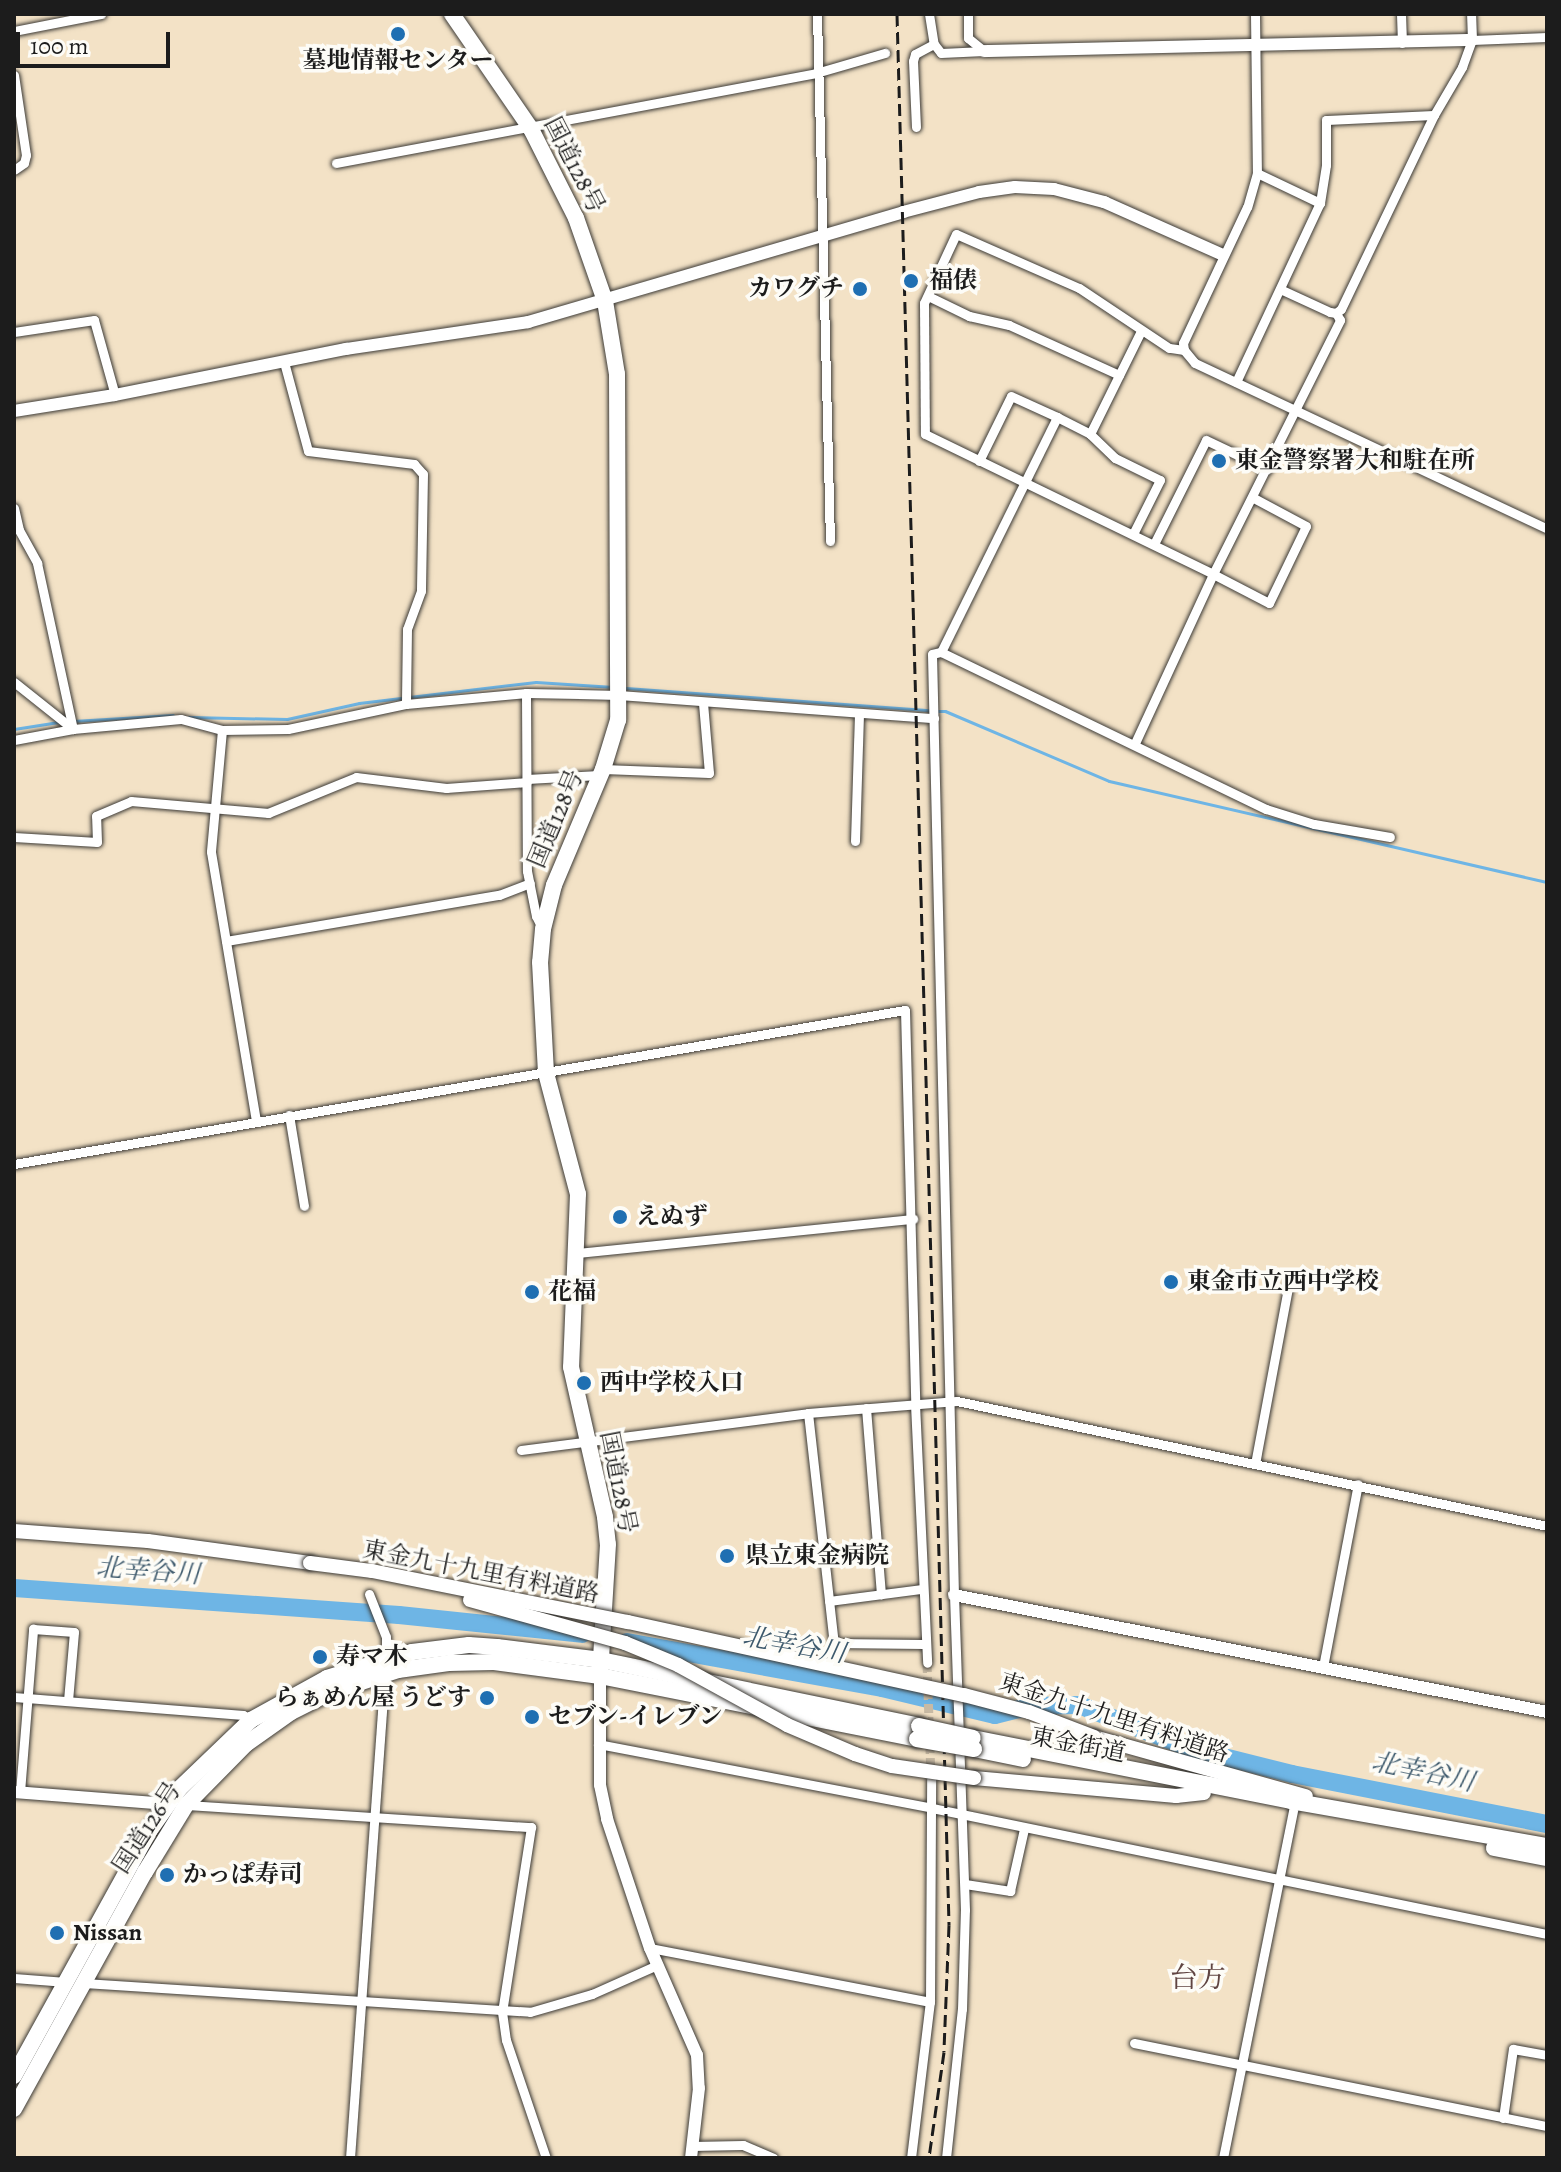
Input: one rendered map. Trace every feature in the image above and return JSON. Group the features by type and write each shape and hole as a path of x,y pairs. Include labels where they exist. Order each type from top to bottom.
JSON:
{"highway":[{"name":"国道128号","path":"452,14 531,129 576,218 605,301 619,414 618,720 601,772 554,885 543,929 540,962 546,1073 578,1194 571,1367 605,1517 608,1544 600,1668"},
{"name":"国道126号","path":"14,2076 168,1804 204,1763 251,1720 327,1678 385,1665 494,1662 600,1668"},
{"name":"国道126号","path":"14,2109 186,1805 246,1744 291,1712 385,1665"},
{"name":"東金街道","path":"600,1668 1204,1793 1547,1858"},
{"name":"東金街道","path":"974,1744 1547,1846"}],"main road":[{"name":"東金九十九里有料道路","path":"14,1531 148,1541 372,1571 666,1630 964,1695 1029,1712 1094,1737 1296,1794 1410,1815 1433,1827"},
{"name":"東金九十九里有料道路","path":"310,1563 463,1598 625,1643 678,1665 822,1742 892,1766 974,1778 1176,1796 1204,1793"}],"street":[{"path":"14,31 101,14"},
{"path":"817,14 816,73 830,541"},
{"path":"929,14 934,44 941,53 963,54 1547,37"},
{"path":"963,54 968,38 968,14"},
{"path":"1255,14 1257,173 1247,207 1183,343 1184,350 1195,363 1547,529"},
{"path":"1401,14 1402,43"},
{"path":"1336,313 1341,309 1434,115 1462,67 1472,40 1471,14"},
{"path":"968,38 984,51"},
{"path":"916,127 913,61 915,54 934,44"},
{"path":"336,163 531,129 816,73 885,53"},
{"path":"14,75 26,155 24,163 14,170"},
{"path":"1236,382 1320,203 1326,165 1326,120 1434,115"},
{"path":"1257,173 1320,203"},
{"path":"14,411 528,322 822,235 979,192 1015,187 1054,189 1104,202 1223,255"},
{"path":"1184,350 1169,348 1079,288 956,234 924,303 925,434 1269,603 1306,526 1252,497"},
{"path":"1135,743 1213,574 1340,320 1336,313 1280,289"},
{"path":"928,296 969,316 1009,325 1119,375"},
{"path":"14,332 94,320 115,395"},
{"path":"1090,434 1141,331"},
{"path":"284,362 308,451 312,454 414,464 423,474 421,591 407,629 406,704"},
{"path":"979,461 1011,396 1057,417 1090,434 1115,458 1160,480 1133,534"},
{"path":"941,652 1057,417"},
{"path":"1154,544 1206,440 1267,469"},
{"path":"14,508 19,530 37,563 73,729"},
{"path":"946,2158 962,2009 965,1884 954,1595 932,654 941,652 1282,815 1390,837"},
{"path":"14,682 73,729"},
{"path":"526,693 527,871 536,916 543,929"},
{"path":"14,740 73,729 181,719 222,730 288,729 406,704 526,693 619,695 934,718"},
{"path":"14,837 97,842 96,816 131,801 268,813 356,777 446,788 601,772 709,773 703,703"},
{"path":"855,841 859,713"},
{"path":"222,730 211,852 256,1121"},
{"path":"226,941 499,895 530,883"},
{"path":"14,1164 905,1010 913,1219 915,1404 927,1663"},
{"path":"289,1115 304,1206"},
{"path":"577,1253 913,1219"},
{"path":"1255,1464 1289,1283"},
{"path":"521,1450 808,1413 951,1402 1358,1484 1547,1526"},
{"path":"866,1408 881,1594"},
{"path":"808,1413 834,1643 924,1644"},
{"path":"1323,1667 1358,1484"},
{"path":"829,1601 922,1589"},
{"path":"350,2158 386,1637 369,1594"},
{"path":"954,1595 1547,1712"},
{"path":"68,1701 74,1632 33,1629 17,1792 531,1827 502,2012 506,2040 546,2158"},
{"path":"600,1668 598,1744 600,1785 607,1819 650,1948 697,2055 699,2088 692,2152 743,2145 773,2158"},
{"path":"14,1697 243,1715 251,1720"},
{"path":"598,1744 932,1808 1547,1934"},
{"path":"911,2158 930,2002 931,1779"},
{"path":"1223,2158 1293,1810"},
{"path":"965,1884 1010,1891 1024,1829"},
{"path":"650,1948 930,2002"},
{"path":"84,1983 530,2012 567,2003 657,1965"},
{"path":"14,1978 66,1982"},
{"path":"1134,2043 1547,2126"},
{"path":"1503,2118 1513,2049 1547,2055"}],"waterway":[{"path":"189,717 287,719 359,703 536,682 614,687"},
{"path":"626,688 929,710"},
{"path":"937,711 945,711 1109,781 1547,882"},
{"path":"73,721 173,715"},
{"path":"14,729 58,722"},
{"name":"北幸谷川","path":"14,1588 399,1615 582,1634"},
{"name":"北幸谷川","path":"627,1642 882,1688 995,1715 1030,1706 1079,1705 1192,1749 1292,1774 1547,1824"}],"tunnel":[{"path":"927,1663 931,1776"}],"railway":[{"path":"897,14 949,1925 944,2052 929,2158"}],"place":[{"name":"墓地情報センター","path":"398,34"},
{"name":"福俵","path":"911,281"},
{"name":"カワグチ","path":"860,289"},
{"name":"東金警察署大和駐在所","path":"1219,461"},
{"name":"えぬず","path":"620,1217"},
{"name":"東金市立西中学校","path":"1171,1282"},
{"name":"花福","path":"532,1292"},
{"name":"西中学校入口","path":"584,1383"},
{"name":"県立東金病院","path":"727,1556"},
{"name":"寿マ木","path":"320,1657"},
{"name":"らぁめん屋 うどす","path":"487,1698"},
{"name":"セブン-イレブン","path":"532,1717"},
{"name":"かっぱ寿司","path":"167,1875"},
{"name":"Nissan","path":"57,1933"}],"district":[{"name":"台方","path":"1198,1978"}]}
